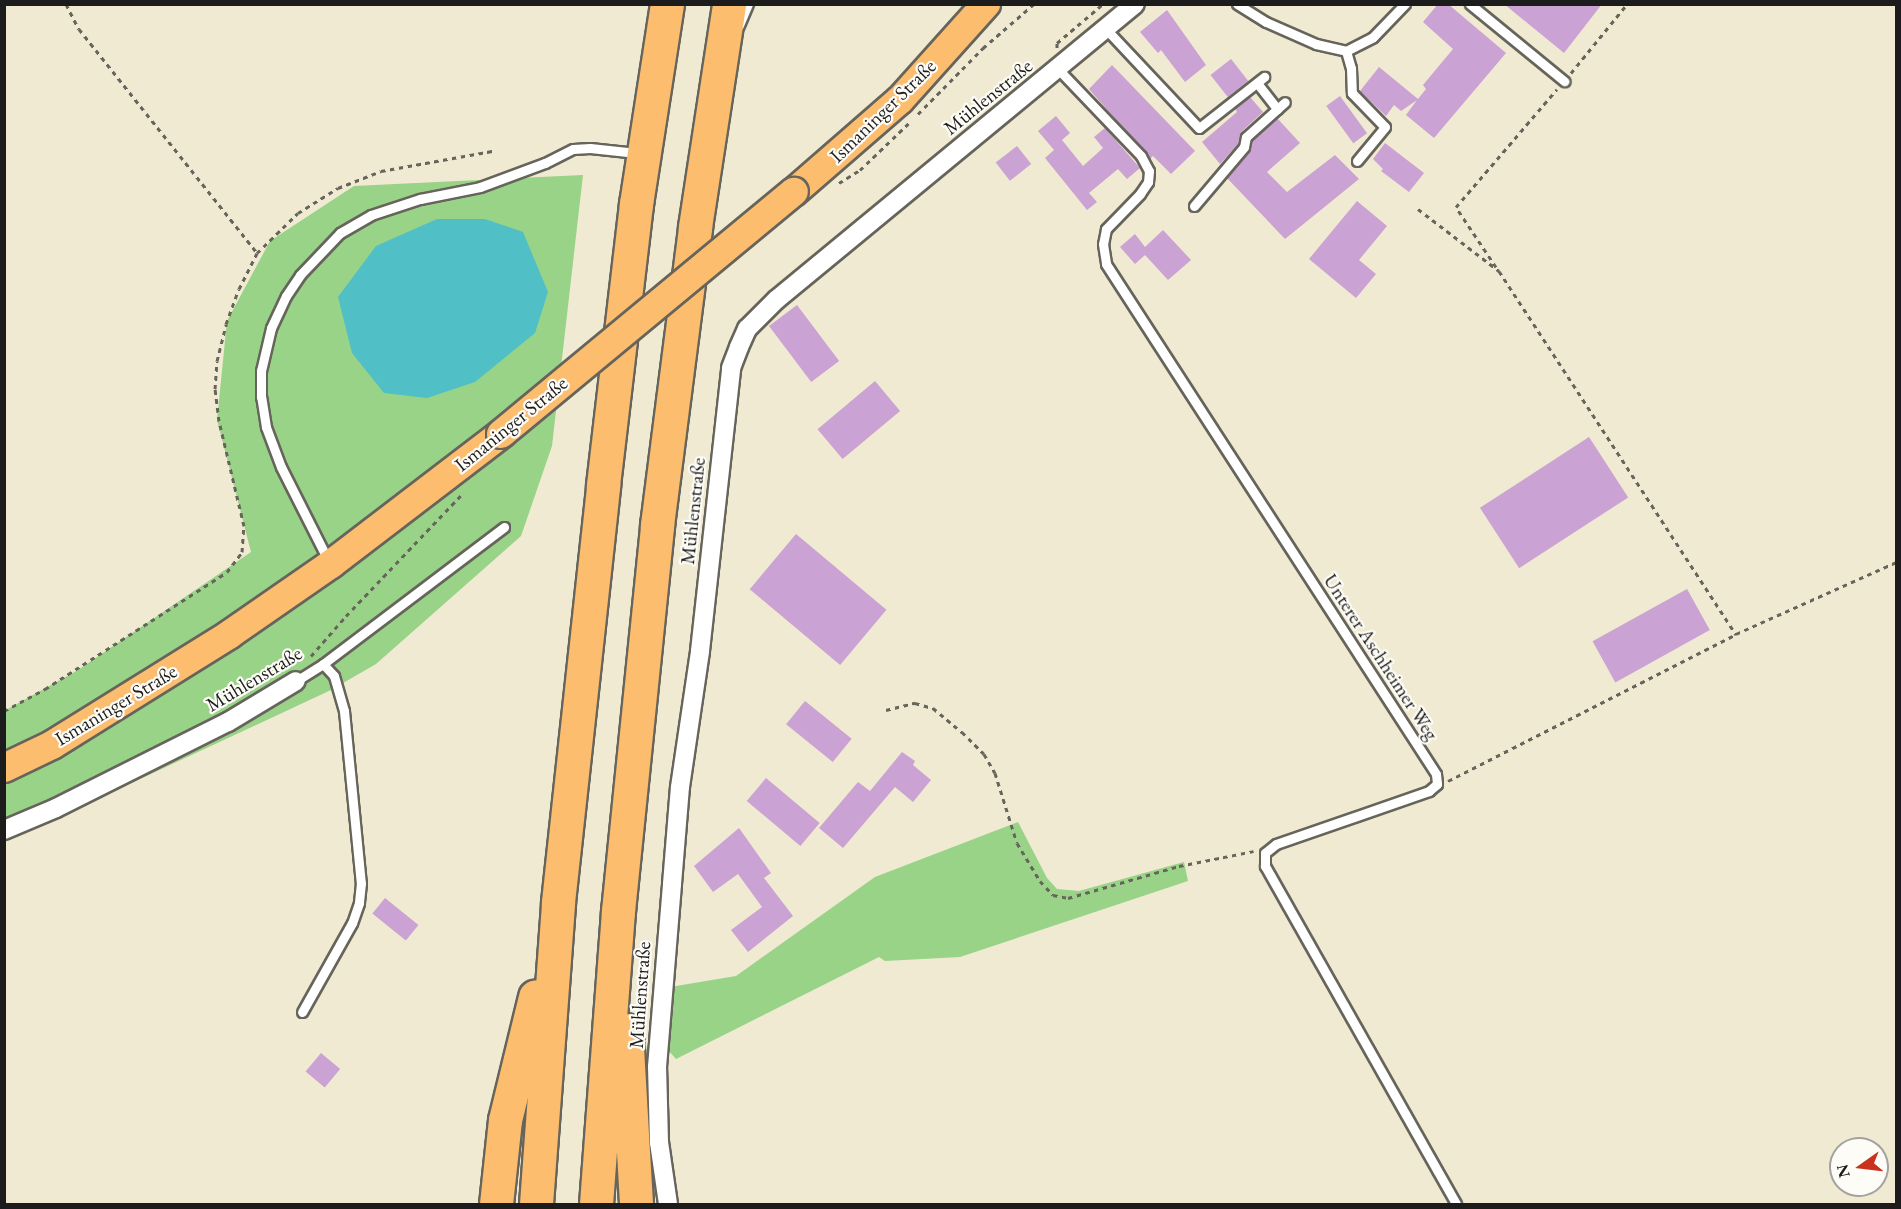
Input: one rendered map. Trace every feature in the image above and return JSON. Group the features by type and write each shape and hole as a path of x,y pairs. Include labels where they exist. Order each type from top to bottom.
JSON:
{"highway":[{"path":"536,1204 558,902 602,497 643,153 667,4"},
{"path":"596,1204 618,911 657,525 717,71 729,4"},
{"path":"496,1204 505,1120 558,902"},
{"path":"618,911 636,1204"}],"main road":[{"name":"Ismaninger Straße","path":"4,768 52,745 230,634 331,564 501,434 795,192 900,100 979,10 999,4"}],"street":[{"name":"Mühlenstraße","path":"668,1204 659,1142 657,1067 680,787 700,651 731,368 747,329 776,300 1135,4"},
{"name":"Mühlenstraße","path":"4,830 56,808 228,722 296,681"}],"lane":[{"path":"717,71 748,4"},
{"path":"1237,4 1266,22 1316,44 1346,51 1373,37 1405,4"},
{"path":"1470,4 1564,81"},
{"path":"1105,28 1199,128 1260,80 1277,109"},
{"path":"1346,51 1351,68 1352,93 1385,127 1357,161"},
{"name":"Unterer Aschheimer Weg","path":"1058,69 1141,156 1149,171 1148,182 1140,194 1106,228 1102,244 1106,264 1436,774 1437,783"},
{"path":"1194,206 1244,147 1246,137 1285,102"},
{"path":"331,564 281,467 266,427 261,397 261,371 271,328 286,296 300,275 340,233 371,215 420,199 480,187 545,163 573,149 590,148 643,153"},
{"path":"323,664 504,527"},
{"name":"Mühlenstraße","path":"296,681 323,664 334,676 344,711 358,826 362,883 359,903 352,923 302,1012"},
{"path":"1437,783 1429,791 1276,844 1264,853 1265,866 1456,1204"}],"path":[{"path":"66,4 79,29 257,253"},
{"path":"1627,4 1456,207 1736,634"},
{"path":"4,711 45,689 227,572 242,552 244,526 219,420 215,389 217,361 226,324 239,288 257,253 298,213 338,188 381,171 492,151"},
{"path":"1418,209 1499,271"},
{"path":"296,681 308,660 346,616 469,486"},
{"path":"1437,783 1454,780 1736,634 1896,562"},
{"path":"886,710 915,703 933,708 984,754 995,773 1017,843 1040,881 1053,894 1068,898 1179,866 1254,851 1264,853"}],"green space":[{"path":"583,175 552,446 521,536 376,664 331,690 5,842 4,711 78,670 251,552 217,420 227,321 270,241 354,186"},
{"path":"1018,822 1047,878 1057,889 1079,891 1184,862 1188,881 960,957 885,961 879,957 676,1059 669,1051 670,987 736,976 875,877"}],"water":[{"path":"437,219 485,219 523,232 548,292 535,333 475,382 427,398 384,393 352,353 338,297 376,246"}],"building":[{"path":"1438,4 1448,4 1506,53 1434,138 1406,115 1417,100 1401,111 1394,105 1386,116 1360,91 1379,67 1418,99 1426,89 1423,85 1453,49 1423,22"},
{"path":"1504,4 1602,4 1564,53"},
{"path":"1167,10 1206,65 1185,82 1161,50 1158,53 1140,32"},
{"path":"1231,59 1248,81 1228,97 1211,75"},
{"path":"1112,65 1195,151 1171,174 1153,156 1150,159 1089,89"},
{"path":"1340,96 1367,133 1353,143 1326,106"},
{"path":"1250,97 1263,112 1241,132 1238,144 1220,164 1202,142 1237,112 1235,108"},
{"path":"1056,116 1070,133 1062,140 1083,166 1103,148 1094,137 1105,128 1140,168 1127,179 1118,169 1089,193 1097,202 1087,210 1045,158 1054,150 1038,131"},
{"path":"1277,118 1300,143 1267,172 1287,192 1335,155 1359,179 1285,239 1227,178 1249,151 1252,141"},
{"path":"1385,143 1424,173 1409,192 1381,171 1383,169 1373,159"},
{"path":"1017,146 1031,164 1010,181 996,163"},
{"path":"1357,201 1387,226 1359,260 1376,274 1356,298 1309,259"},
{"path":"1163,230 1191,260 1168,280 1145,255 1135,264 1120,247 1135,234 1145,247"},
{"path":"797,305 839,361 811,382 769,326"},
{"path":"875,381 900,411 843,459 818,429"},
{"path":"1589,437 1628,497 1519,568 1480,508"},
{"path":"796,534 886,610 840,665 750,589"},
{"path":"1687,589 1710,630 1615,682 1593,641"},
{"path":"805,701 852,739 833,762 786,724"},
{"path":"902,752 915,761 913,765 931,780 913,802 895,787 843,848 819,828 858,782 870,791"},
{"path":"766,778 820,823 800,846 747,801"},
{"path":"739,828 771,873 764,878 793,916 748,952 731,930 762,907 738,874 713,892 694,866"},
{"path":"385,898 418,925 406,941 372,914"},
{"path":"321,1053 340,1069 325,1087 306,1071"}]}
